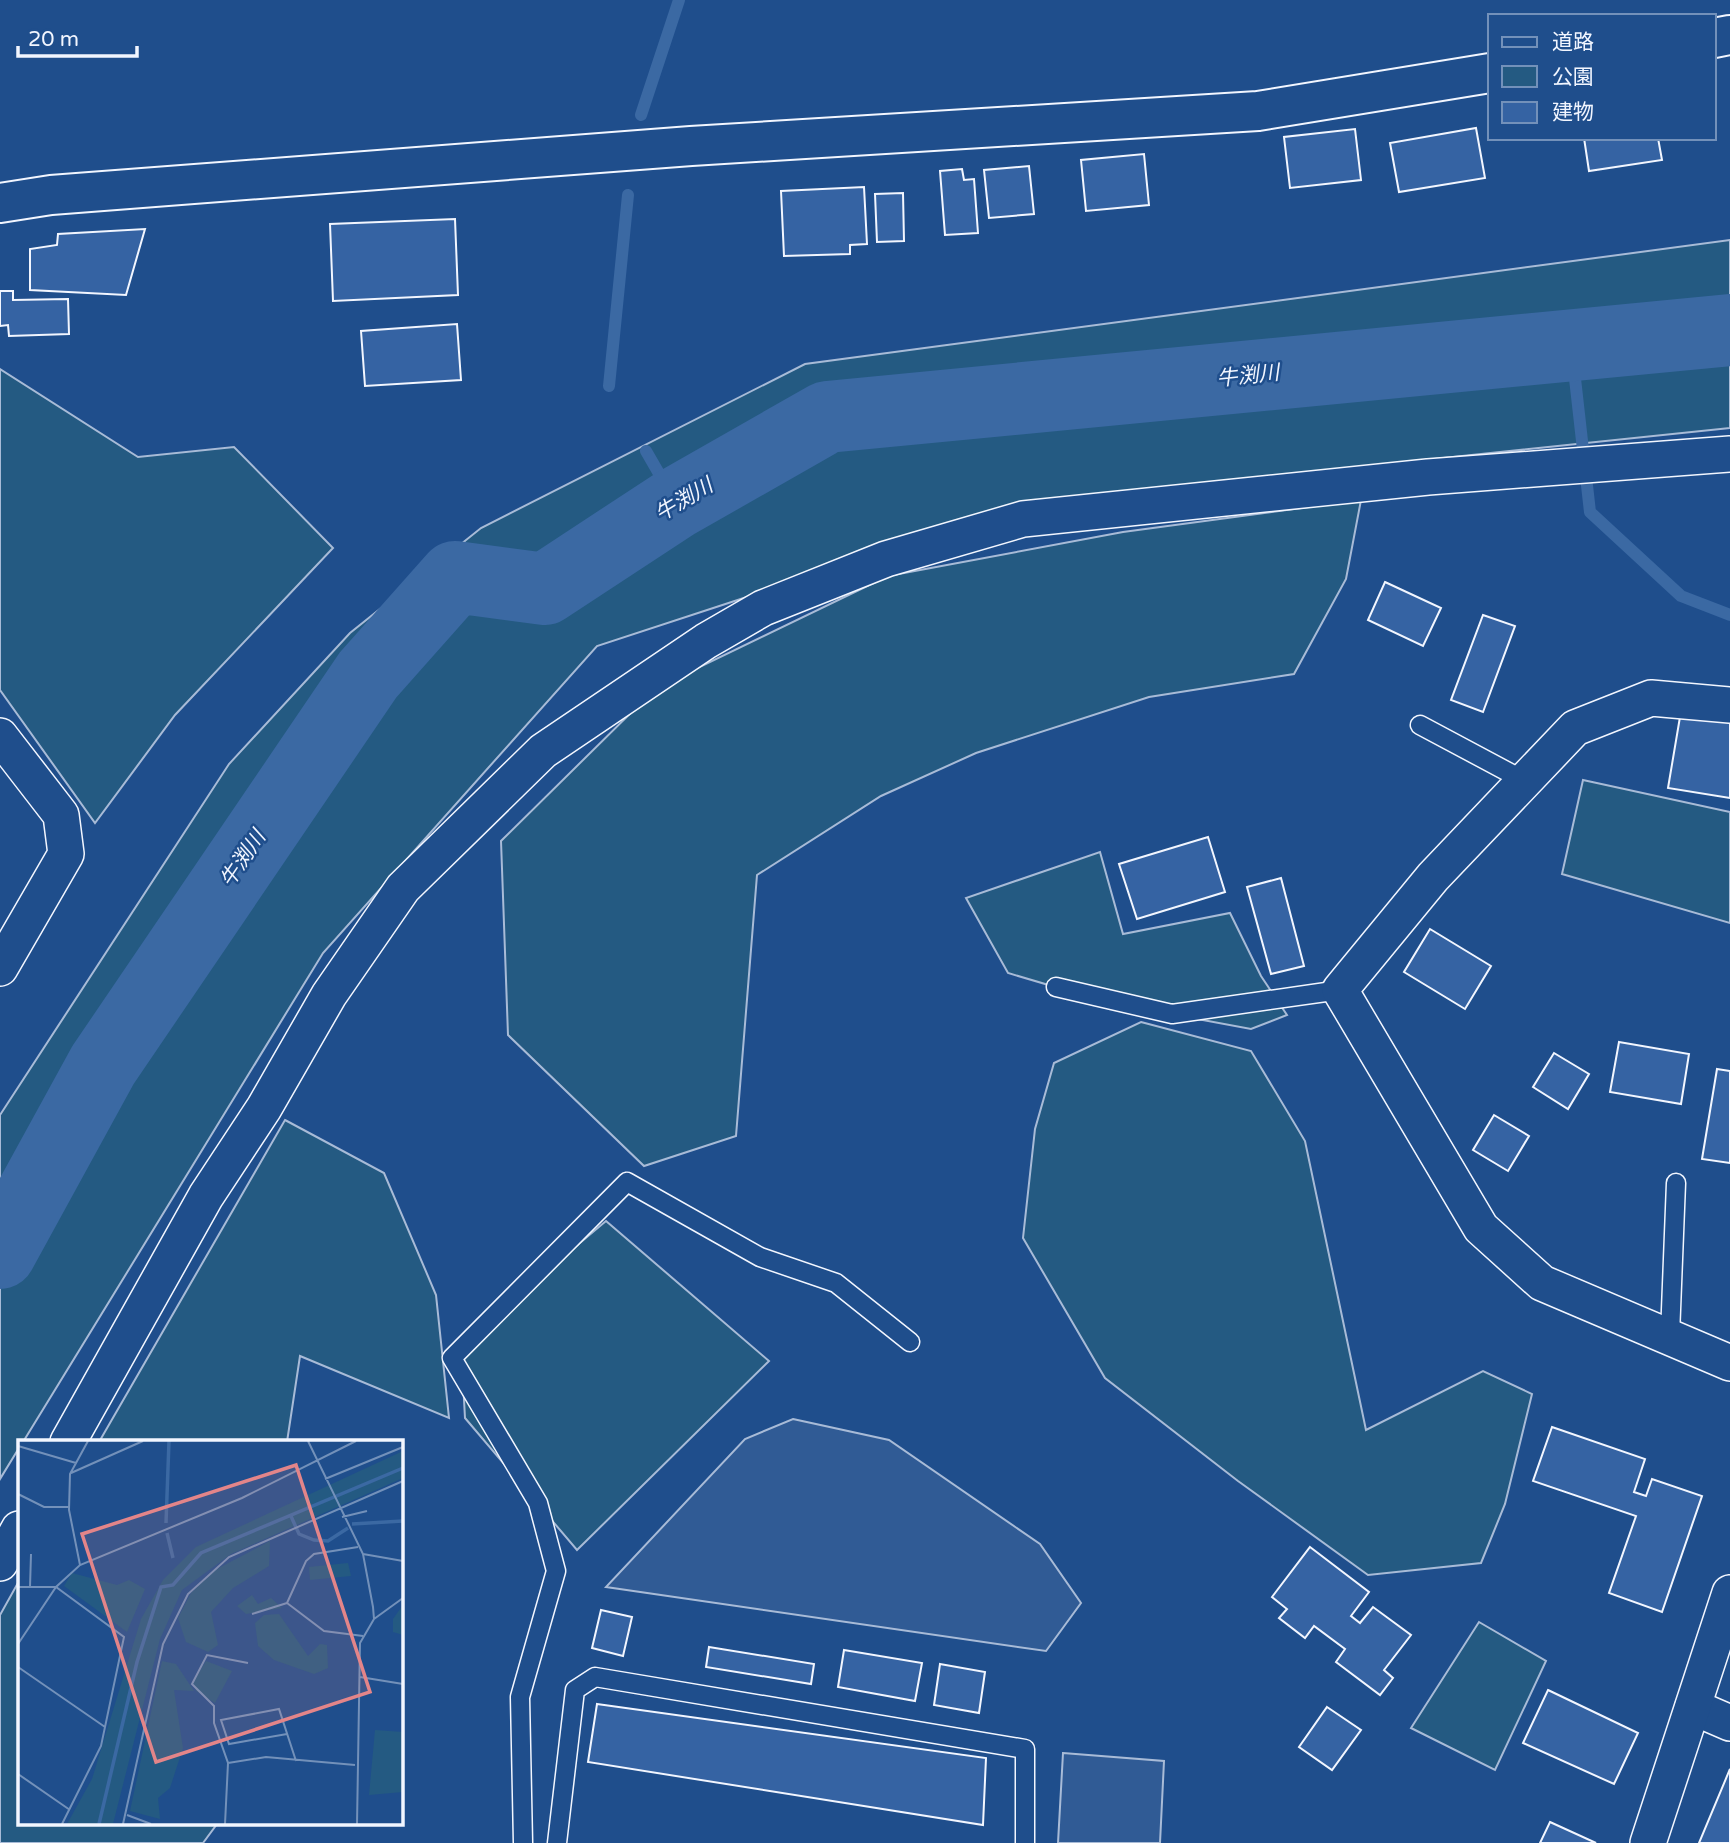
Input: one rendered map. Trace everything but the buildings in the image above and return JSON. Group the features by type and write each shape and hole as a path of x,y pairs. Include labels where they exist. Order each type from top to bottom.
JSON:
{"street":[{"path":"0,203 51,195 691,146 1258,111 1488,74"},
{"path":"69,1440 206,1196 264,1108 329,995 403,888 543,751 706,641 763,608 887,559 1023,519 1416,478 1730,454"},
{"path":"1730,705 1651,698 1575,728 1433,877 1340,990 1481,1228 1542,1283 1670,1335 1730,1363"},
{"path":"0,736 61,815 65,854 0,968"},
{"path":"0,1563 18,1530"},
{"path":"1648,1843 1730,1593"},
{"path":"1693,1707 1730,1723"}],"lane":[{"path":"1420,725 1525,781"},
{"path":"1056,987 1172,1014 1340,990"},
{"path":"523,1843 520,1697 556,1571 538,1503 452,1358 627,1182 760,1257 836,1283 910,1342"},
{"path":"1670,1335 1676,1183"},
{"path":"557,1843 575,1690 594,1677 1025,1749 1025,1843"}],"green space":[{"path":"1730,240 1730,428 1043,500 597,646 323,953 24,1440 18,1440 18,1450 0,1479 0,1115 229,764 350,633 481,528 805,364"},
{"path":"0,369 138,457 234,447 333,548 175,715 95,823 0,690"},
{"path":"1361,500 1346,579 1294,674 1149,697 976,753 881,796 757,875 736,1136 644,1166 508,1035 501,841 656,688 888,576 1123,532"},
{"path":"1583,780 1730,812 1730,923 1562,874"},
{"path":"1100,852 1123,934 1230,913 1261,976 1287,1015 1251,1029 1106,1002 1008,973 966,898"},
{"path":"1141,1022 1251,1051 1305,1141 1366,1430 1483,1371 1532,1394 1505,1504 1481,1563 1368,1575 1238,1481 1105,1378 1023,1238 1035,1129 1054,1063"},
{"path":"285,1120 384,1173 436,1295 449,1418 300,1356 287,1440 100,1440"},
{"path":"606,1221 769,1361 577,1550 465,1418 461,1343"},
{"path":"18,1583 18,1826 216,1826 203,1843 0,1843 0,1615"},
{"path":"1479,1622 1546,1661 1495,1770 1411,1728"}],"shaded area":[{"path":"793,1419 889,1440 1040,1544 1081,1603 1046,1651 606,1587 745,1439"},
{"path":"1063,1753 1164,1761 1160,1843 1058,1843"}],"waterway":[{"path":"641,115 679,0"},
{"path":"609,386 628,195"},
{"name":"牛渕川","path":"0,1253 103,1065 368,675 455,577 545,589 676,503 827,417 1730,330"},
{"path":"1571,343 1590,512 1681,596 1730,615"},
{"path":"646,451 676,503"}]}
